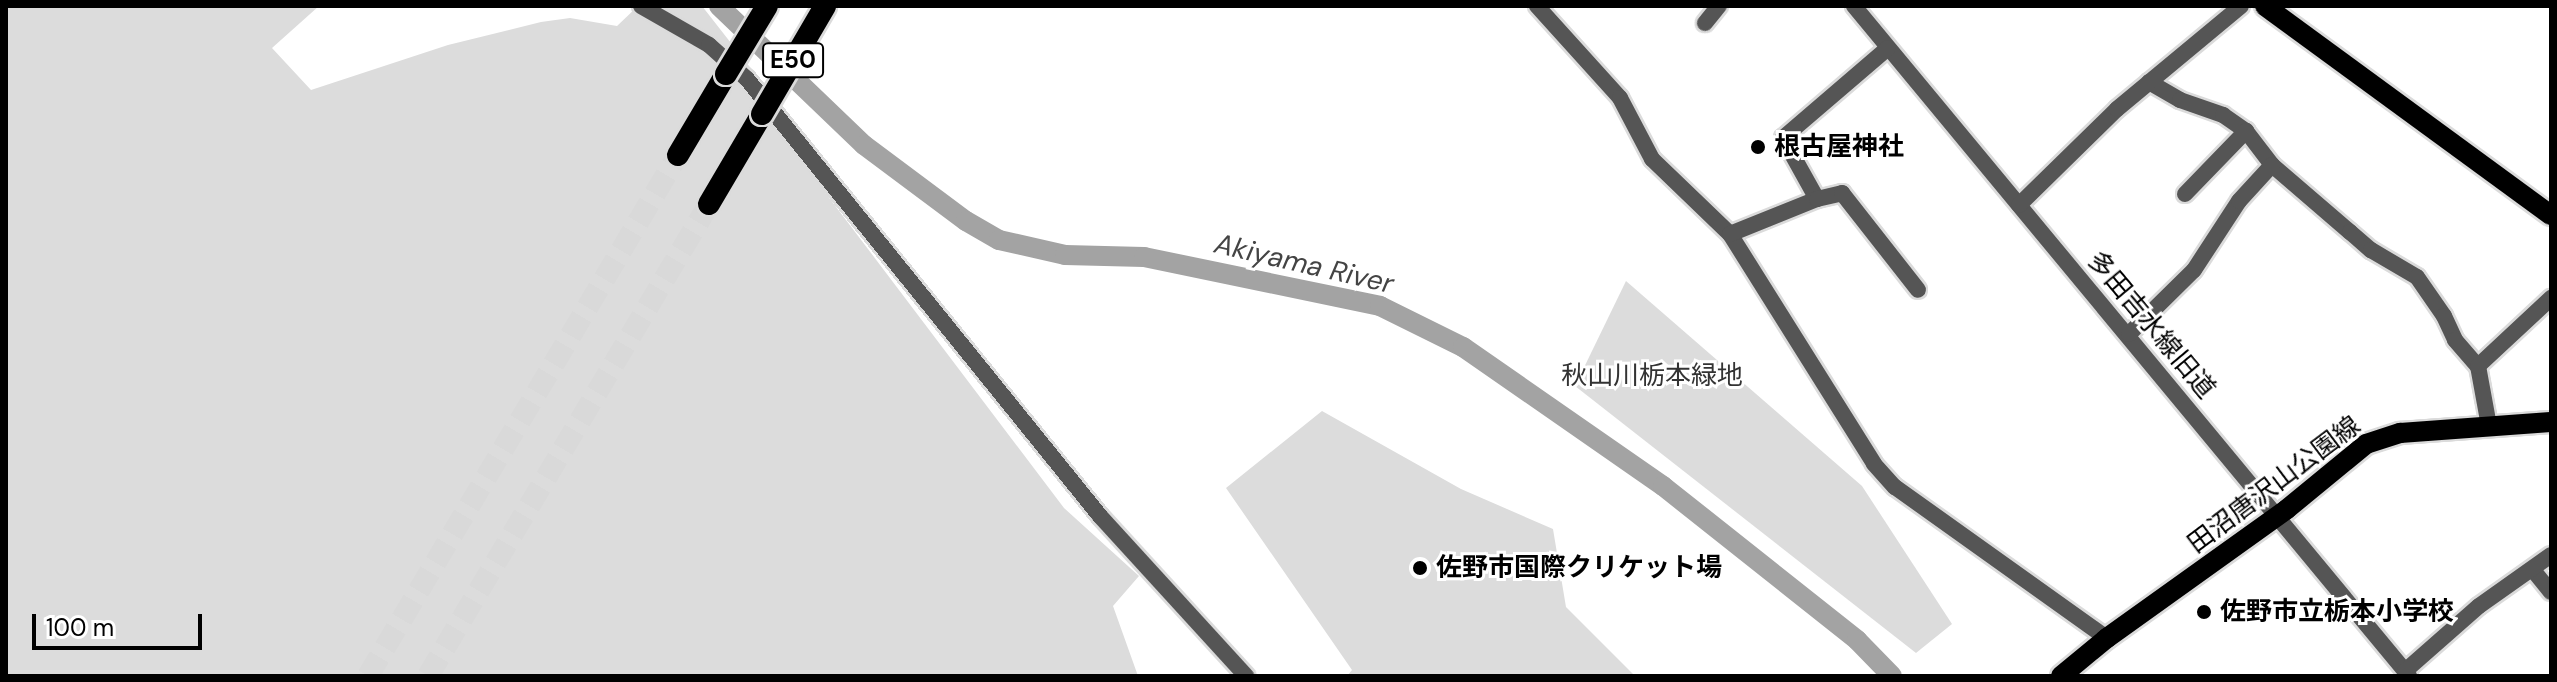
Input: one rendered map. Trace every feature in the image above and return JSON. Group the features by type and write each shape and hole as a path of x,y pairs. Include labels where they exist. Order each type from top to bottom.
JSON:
{"highway":[{"name":"E50","path":"678,155 767,6"},
{"name":"E50","path":"709,204 825,6"}],"main road":[{"path":"2265,6 2551,215"},
{"name":"田沼唐沢山公園線","path":"2061,676 2107,638 2218,562 2354,451 2375,439 2400,433 2551,422"}],"street":[{"path":"641,6 709,45 747,79 1100,516 1246,676"},
{"path":"1537,6 1620,98 1652,159 1730,234 1874,464 1895,487 2107,638"},
{"path":"1705,23 1719,6"},
{"name":"多田吉水線旧道","path":"1854,6 2407,673"},
{"path":"2019,205 2094,130 2241,6"},
{"path":"1817,199 1783,138 1888,48"},
{"path":"2149,82 2180,100 2223,115 2246,131 2272,165 2371,250 2417,277 2444,316 2455,340 2478,366 2489,426"},
{"path":"2185,194 2246,131"},
{"path":"2129,334 2194,270 2239,201 2272,165"},
{"path":"1730,234 1817,199 1842,193 1918,290"},
{"path":"2478,366 2551,298"},
{"path":"2407,673 2479,606 2551,555"},
{"path":"2533,570 2551,592"}],"green space":[{"path":"6,6 319,6 272,48 311,90 448,45 541,22 570,18 617,26 638,6 702,6 763,84 818,183 1064,508 1139,576 1113,606 1138,676 6,676"},
{"name":"秋山川栃本緑地","path":"1626,281 1862,486 1952,624 1916,653 1575,386"},
{"name":"佐野市国際クリケット場","path":"1322,411 1461,489 1553,529 1566,607 1635,676 1347,676 1352,670 1226,488"}],"waterway":[{"name":"Akiyama River","path":"719,6 864,145 966,221 999,240 1065,255 1144,257 1380,306 1463,347 1663,486 1857,640 1892,676"}],"tunnel":[{"path":"368,676 678,155"},
{"path":"428,676 709,204"}],"place":[{"name":"根古屋神社","path":"1758,147"},
{"name":"佐野市国際クリケット場","path":"1420,568"},
{"name":"佐野市立栃本小学校","path":"2204,612"}]}
